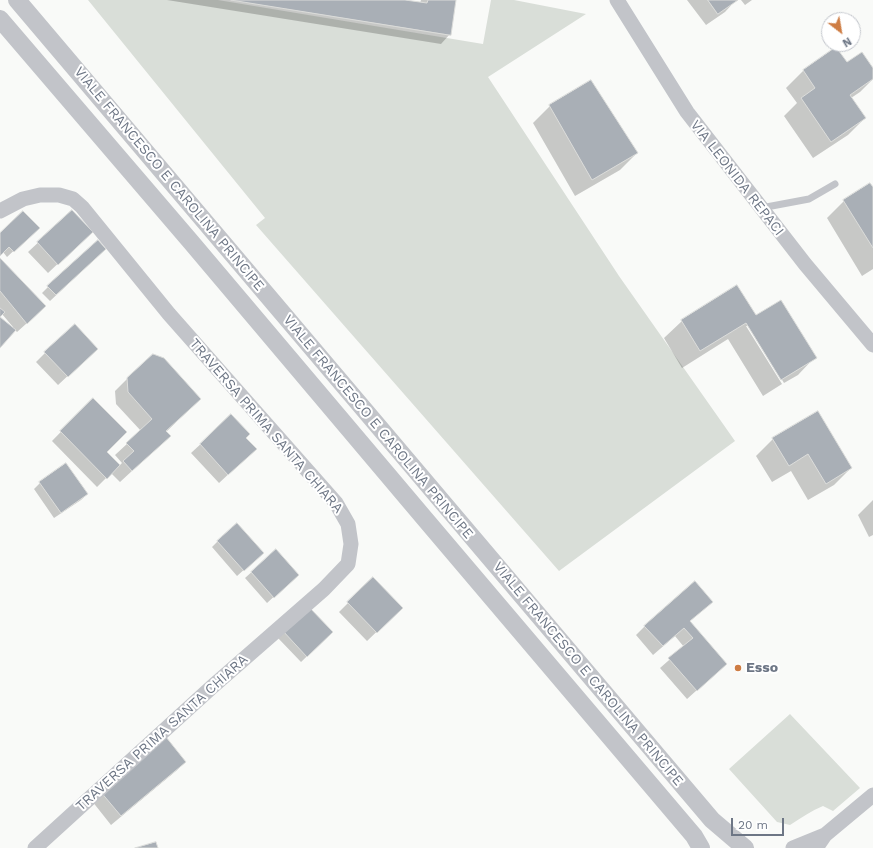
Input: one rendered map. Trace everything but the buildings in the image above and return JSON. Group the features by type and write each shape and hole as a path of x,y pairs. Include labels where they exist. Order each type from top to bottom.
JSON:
{"street":[{"name":"VIALE FRANCESCO E CAROLINA PRINCIPE","path":"17,0 712,820 746,848"},
{"name":"VIA LEONIDA REPACI","path":"617,0 686,112 805,264 873,345"},
{"name":"VIALE FRANCESCO E CAROLINA PRINCIPE","path":"0,19 192,242 694,836 701,848"},
{"name":"TRAVERSA PRIMA SANTA CHIARA","path":"0,210 23,199 40,195 59,195 73,199 82,207 169,314 336,503 348,524 351,544 348,564 324,589 213,686 35,848"},
{"path":"816,848 825,835 873,795"},
{"path":"793,848 825,835"}],"lane":[{"path":"761,208 809,199 835,184"}],"shaded area":[{"path":"88,0 218,0 483,44 491,0 514,0 586,14 488,77 619,276 735,441 559,571 256,225 265,218"},
{"path":"790,714 860,788 833,811 823,806 810,812 790,825 777,822 729,769"}],"place":[{"name":"Esso","path":"738,668"}]}
